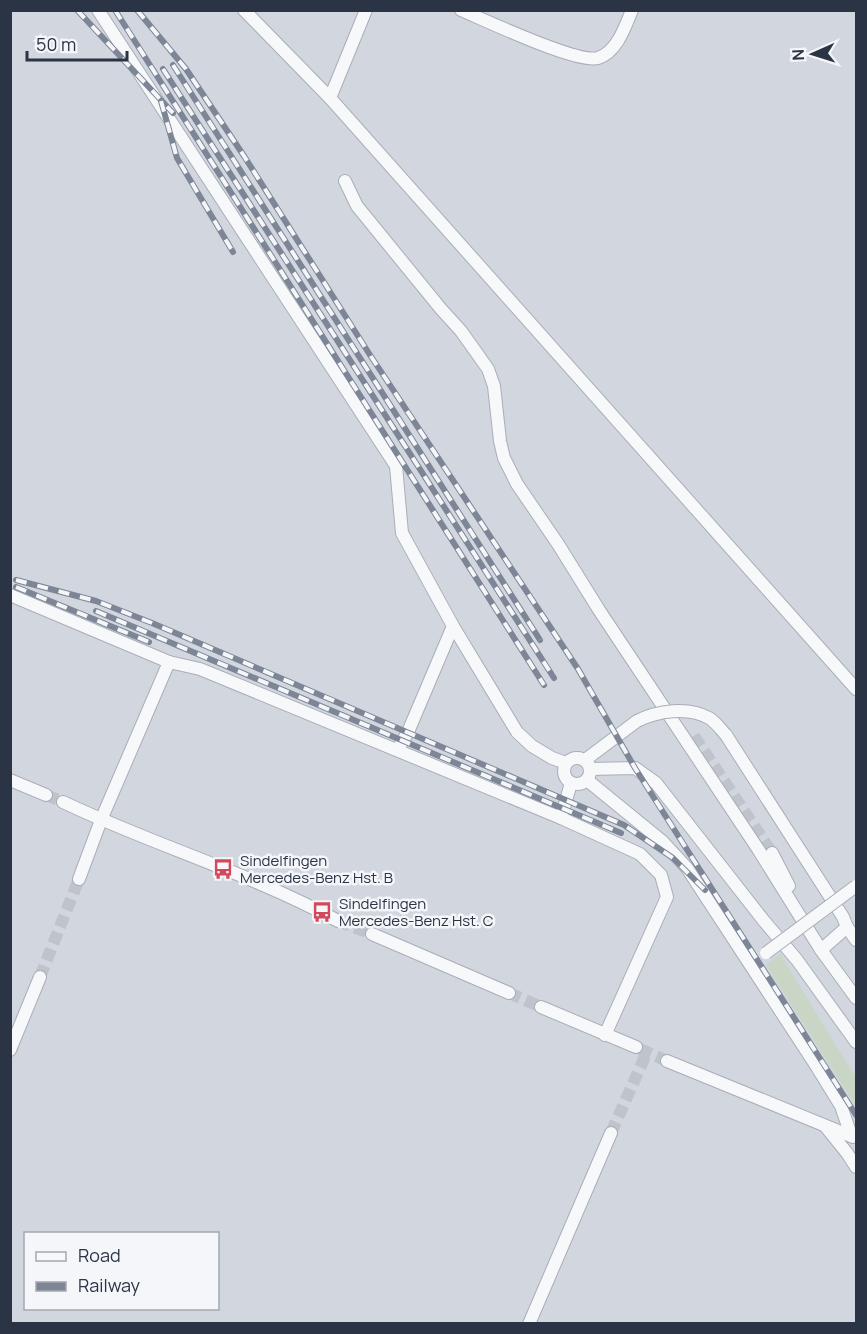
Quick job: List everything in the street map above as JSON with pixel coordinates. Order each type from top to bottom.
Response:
[{"type":"street","points":[[98,10],[396,466],[402,533],[453,626],[517,732],[532,746],[566,763]]},
{"type":"street","points":[[244,10],[330,98],[856,689]]},
{"type":"street","points":[[330,98],[366,10]]},
{"type":"street","points":[[461,10],[572,56],[597,59],[611,49],[622,35],[633,10]]},
{"type":"street","points":[[345,181],[357,206],[461,331],[488,369],[494,386],[504,458],[517,484],[821,950],[856,998]]},
{"type":"street","points":[[544,538],[558,544]]},
{"type":"street","points":[[10,595],[169,662],[200,669],[398,749],[561,818],[639,854],[661,875],[667,897],[605,1035]]},
{"type":"street","points":[[398,749],[408,732],[453,626]]},
{"type":"street","points":[[79,879],[101,820],[169,662]]},
{"type":"street","points":[[854,1137],[841,1106],[751,963],[687,868],[587,770],[573,758],[566,763],[564,771],[567,780],[579,784],[587,770],[637,721],[649,715],[687,711],[710,718],[726,735],[856,940]]},
{"type":"street","points":[[587,770],[635,768],[656,783],[797,960],[856,1042]]},
{"type":"street","points":[[10,780],[46,795]]},
{"type":"street","points":[[561,818],[571,783]]},
{"type":"street","points":[[63,802],[101,820],[223,869],[339,921]]},
{"type":"street","points":[[772,853],[791,890],[795,907]]},
{"type":"street","points":[[751,963],[856,886]]},
{"type":"street","points":[[821,950],[847,927]]},
{"type":"street","points":[[372,934],[509,993]]},
{"type":"street","points":[[10,1050],[40,977]]},
{"type":"street","points":[[542,1007],[636,1047]]},
{"type":"street","points":[[667,1061],[854,1137]]},
{"type":"street","points":[[825,1126],[856,1167]]},
{"type":"street","points":[[529,1323],[611,1133]]},
{"type":"shaded area","points":[[10,11],[856,11],[856,1323],[11,1323]]},
{"type":"green space","points":[[780,954],[856,1078],[856,1106],[766,965]]},
{"type":"tunnel","points":[[694,736],[772,853]]},
{"type":"tunnel","points":[[46,795],[63,802]]},
{"type":"tunnel","points":[[40,977],[79,879]]},
{"type":"tunnel","points":[[338,921],[372,934]]},
{"type":"tunnel","points":[[509,993],[541,1007]]},
{"type":"tunnel","points":[[640,1049],[667,1061]]},
{"type":"tunnel","points":[[611,1133],[647,1052]]},
{"type":"railway","points":[[77,10],[173,113]]},
{"type":"railway","points":[[115,10],[544,685]]},
{"type":"railway","points":[[137,10],[186,69],[370,355],[578,669],[635,768],[856,1115]]},
{"type":"railway","points":[[173,65],[540,640]]},
{"type":"railway","points":[[163,69],[554,678]]},
{"type":"railway","points":[[161,101],[177,158],[233,252]]},
{"type":"railway","points":[[16,580],[96,601],[152,623],[624,825],[673,858],[705,890]]},
{"type":"railway","points":[[16,587],[149,642]]},
{"type":"railway","points":[[96,611],[621,833]]},
{"type":"place","name":"Sindelfingen Mercedes-Benz Hst. B","points":[[223,869]]},
{"type":"place","name":"Sindelfingen Mercedes-Benz Hst. C","points":[[322,912]]}]
